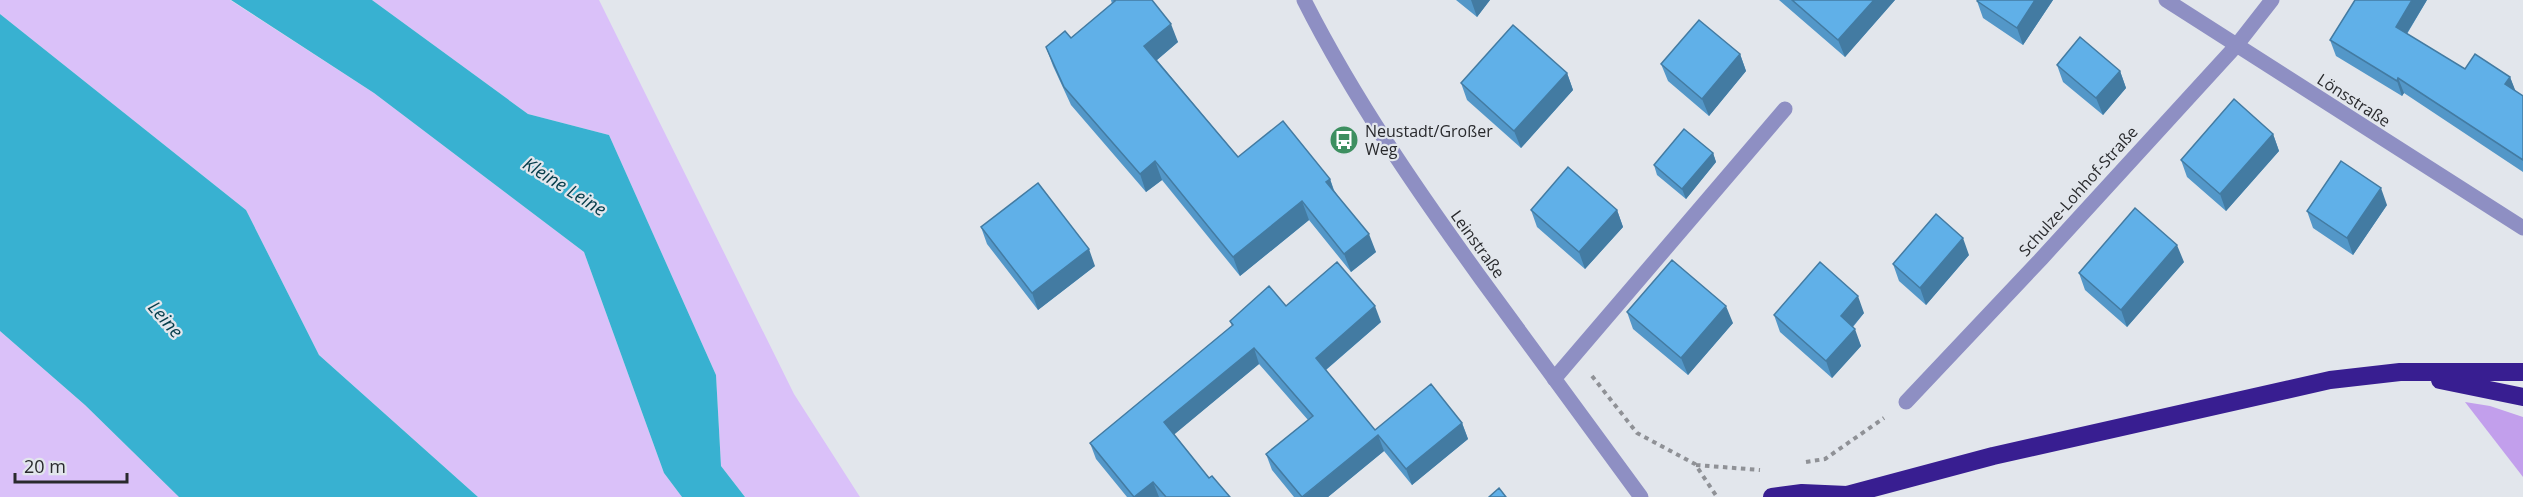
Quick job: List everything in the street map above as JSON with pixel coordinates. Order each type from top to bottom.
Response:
[{"type":"highway","points":[[1772,497],[1802,493],[1846,496],[1993,456],[2330,380],[2400,372],[2523,372]]},
{"type":"highway","points":[[2400,372],[2523,397]]},
{"type":"street","name":"Leinstraße","points":[[1304,0],[1327,47],[1358,98],[1439,219],[1641,497]]},
{"type":"street","name":"Lönsstraße","points":[[2166,0],[2523,228]]},
{"type":"street","name":"Schulze-Lohhof-Straße","points":[[1906,402],[2042,258],[2236,46],[2272,0]]},
{"type":"street","points":[[1554,379],[1785,109]]},
{"type":"path","points":[[1802,463],[1825,459],[1906,402]]},
{"type":"path","points":[[1695,464],[1757,470],[1768,468]]},
{"type":"shaded area","points":[[0,0],[230,0],[374,93],[584,252],[664,473],[682,497],[478,497],[319,355],[246,210],[0,14]]},
{"type":"shaded area","points":[[372,0],[599,0],[794,394],[860,497],[745,497],[721,466],[716,375],[609,135],[528,114]]},
{"type":"shaded area","points":[[0,331],[85,405],[179,497],[0,497]]},
{"type":"shaded area","points":[[2465,402],[2490,406],[2523,417],[2523,477]]},
{"type":"water","name":"Kleine Leine","points":[[231,0],[372,0],[528,114],[609,135],[716,375],[721,466],[745,497],[682,497],[664,473],[584,252],[374,93]]},
{"type":"water","name":"Leine","points":[[0,14],[246,210],[319,355],[478,497],[179,497],[85,405],[0,331]]},
{"type":"building","points":[[1114,0],[1152,0],[1171,24],[1144,46],[1238,157],[1283,121],[1330,179],[1326,182],[1369,234],[1344,254],[1302,201],[1233,257],[1155,161],[1140,174],[1064,87],[1046,47],[1065,31],[1071,38]]},
{"type":"building","points":[[1792,0],[1874,0],[1838,40]]},
{"type":"building","points":[[1978,0],[2035,0],[2017,28]]},
{"type":"building","points":[[2355,0],[2412,0],[2396,27],[2465,69],[2475,54],[2510,77],[2505,84],[2523,96],[2523,160],[2398,78],[2397,81],[2330,40]]},
{"type":"building","points":[[1699,20],[1740,54],[1702,99],[1661,64]]},
{"type":"building","points":[[1513,25],[1567,73],[1514,131],[1461,83]]},
{"type":"building","points":[[2080,37],[2120,71],[2096,98],[2057,65]]},
{"type":"building","points":[[2234,99],[2273,134],[2220,194],[2181,160]]},
{"type":"building","points":[[1684,129],[1713,153],[1682,189],[1654,165]]},
{"type":"building","points":[[2341,161],[2381,188],[2347,238],[2307,211]]},
{"type":"building","points":[[1568,167],[1617,210],[1579,252],[1531,210]]},
{"type":"building","points":[[1038,183],[1089,249],[1032,293],[981,227]]},
{"type":"building","points":[[2135,208],[2177,245],[2121,310],[2079,273]]},
{"type":"building","points":[[1936,214],[1963,238],[1920,288],[1893,264]]},
{"type":"building","points":[[1672,260],[1726,306],[1681,358],[1627,312]]},
{"type":"building","points":[[1337,262],[1375,306],[1316,358],[1375,430],[1431,384],[1462,423],[1406,469],[1378,435],[1302,497],[1266,454],[1313,416],[1254,348],[1164,422],[1209,478],[1212,476],[1230,497],[1166,497],[1153,482],[1134,497],[1090,443],[1233,325],[1230,321],[1269,286],[1286,306]]},
{"type":"building","points":[[1820,262],[1858,296],[1841,316],[1855,329],[1826,361],[1774,315]]},
{"type":"building","points":[[1499,488],[1506,497],[1489,497]]},
{"type":"place","name":"Neustadt/Großer Weg","points":[[1344,140]]}]
